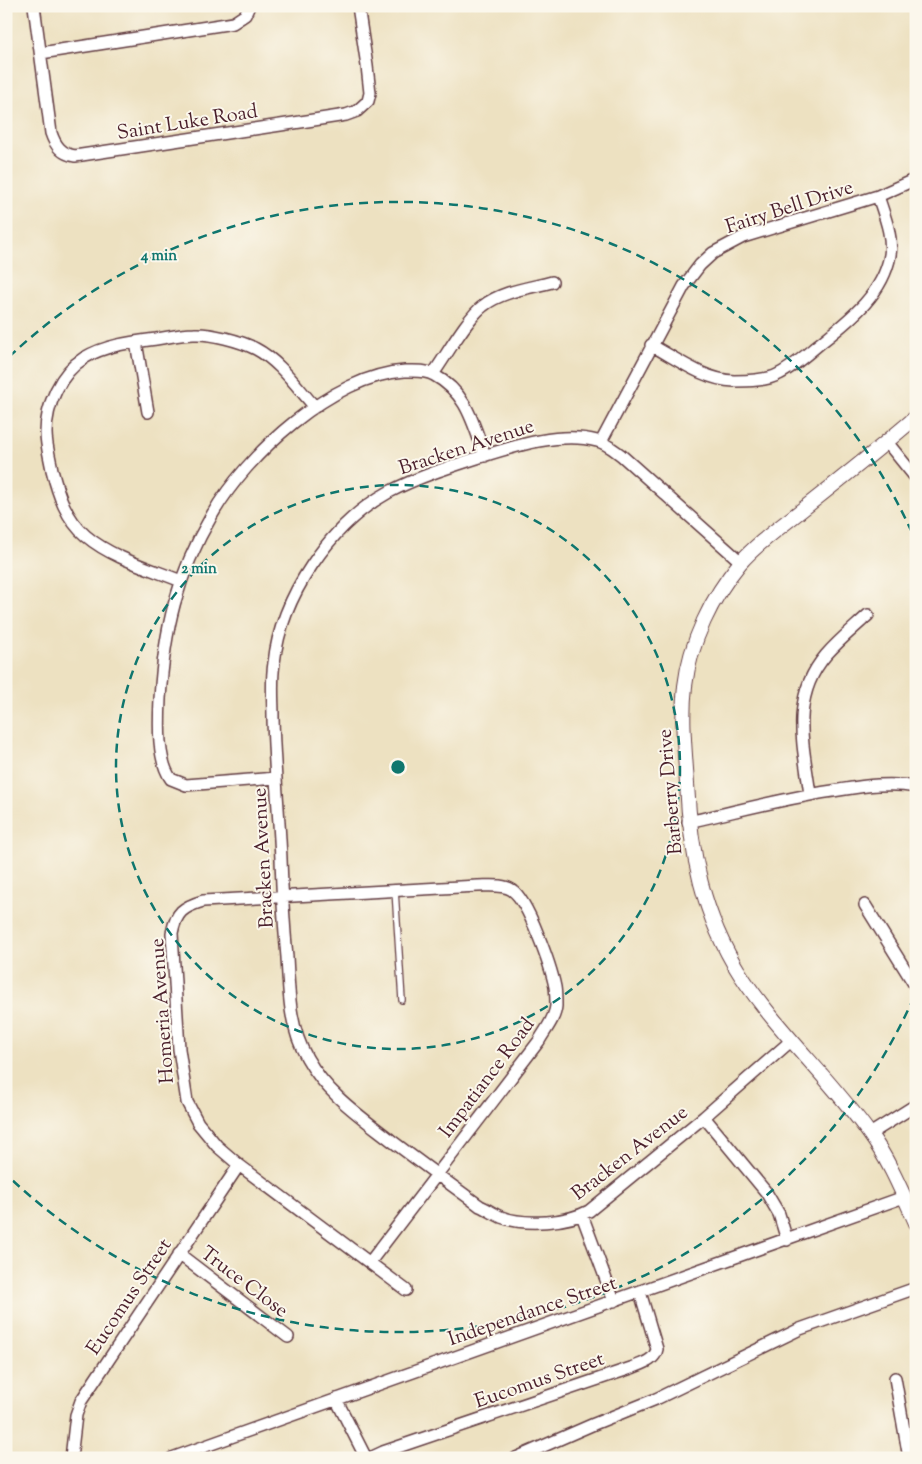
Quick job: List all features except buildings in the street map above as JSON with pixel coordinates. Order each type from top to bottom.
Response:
[{"type":"street","name":"Saint Luke Road","points":[[34,6],[42,53],[50,133],[54,144],[69,156],[94,154],[297,123],[346,115],[357,111],[368,101],[370,93],[358,6]]},
{"type":"street","points":[[42,53],[232,23],[245,15],[249,6]]},
{"type":"street","name":"Fairy Bell Drive","points":[[600,442],[684,286],[700,265],[713,253],[743,237],[878,196],[916,179]]},
{"type":"street","points":[[651,345],[709,377],[733,381],[779,374],[852,318],[872,296],[884,274],[890,255],[890,237],[878,196]]},
{"type":"street","points":[[433,374],[474,314],[483,305],[512,292],[552,282]]},
{"type":"street","points":[[181,581],[108,552],[84,534],[63,506],[57,490],[46,433],[47,414],[55,392],[68,372],[85,357],[114,346],[195,334],[237,341],[257,349],[274,362],[315,407]]},
{"type":"street","points":[[136,342],[148,412]]},
{"type":"street","points":[[276,778],[186,785],[171,779],[164,765],[161,747],[160,712],[162,659],[175,599],[181,581],[212,514],[242,472],[286,430],[315,407],[357,382],[390,372],[417,370],[433,374],[452,388],[461,396],[470,412],[485,456]]},
{"type":"street","name":"Barberry Drive","points":[[916,417],[776,530],[741,562],[722,588],[696,640],[688,667],[683,715],[688,822],[697,870],[719,934],[740,973],[766,1010],[870,1134],[886,1160],[916,1223]]},
{"type":"street","name":"Bracken Avenue","points":[[741,562],[621,455],[600,442],[583,438],[552,438],[485,456],[421,477],[388,493],[367,506],[345,526],[324,548],[306,575],[288,610],[279,636],[274,662],[272,691],[282,897],[293,1023],[306,1056],[318,1076],[341,1102],[480,1206],[501,1217],[515,1220],[552,1222],[582,1215],[615,1190],[704,1117],[792,1040]]},
{"type":"street","points":[[886,441],[916,478]]},
{"type":"street","points":[[810,794],[801,729],[802,709],[807,686],[814,671],[827,654],[868,615]]},
{"type":"street","points":[[688,822],[810,794],[875,785],[916,787]]},
{"type":"street","name":"Impatiance Road","points":[[282,897],[502,886],[512,890],[520,897],[528,912],[553,977],[556,990],[556,1008],[553,1018],[539,1041],[370,1262]]},
{"type":"street","name":"Homeria Avenue","points":[[282,897],[203,901],[187,906],[174,920],[172,933],[179,1049],[187,1102],[198,1123],[217,1146],[239,1165],[406,1290]]},
{"type":"street","points":[[865,905],[916,987]]},
{"type":"street","points":[[870,1134],[916,1105]]},
{"type":"street","points":[[704,1117],[766,1192],[779,1214],[787,1240]]},
{"type":"street","name":"Eucomus Street","points":[[71,1458],[76,1415],[81,1402],[239,1165]]},
{"type":"street","name":"Independance Street","points":[[180,1456],[904,1197]]},
{"type":"street","points":[[582,1215],[614,1301]]},
{"type":"street","name":"Truce Close","points":[[179,1254],[288,1337]]},
{"type":"street","points":[[521,1457],[656,1399],[800,1329],[916,1288]]},
{"type":"street","name":"Eucomus Street","points":[[370,1458],[651,1360],[657,1349],[640,1292]]},
{"type":"street","points":[[895,1378],[906,1457]]},
{"type":"street","points":[[336,1399],[366,1458]]},
{"type":"lane","points":[[395,890],[402,1000]]}]
